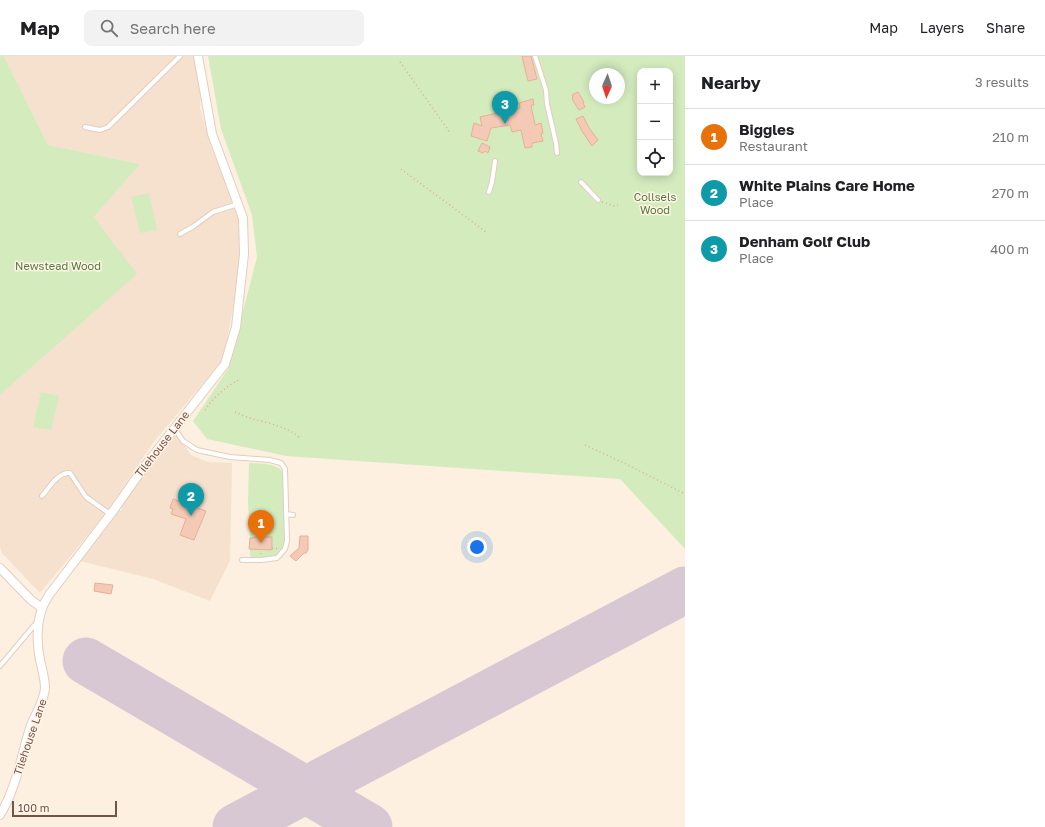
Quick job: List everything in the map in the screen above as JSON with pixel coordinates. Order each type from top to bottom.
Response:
[{"type":"street","name":"Tilehouse Lane","points":[[0,815],[16,779],[31,726],[44,695],[45,686],[38,650],[39,620],[42,608],[49,595],[169,433],[174,429],[225,364],[236,327],[244,254],[243,218],[212,134],[198,56]]},
{"type":"street","points":[[0,569],[30,600],[42,608]]},
{"type":"lane","points":[[85,127],[100,130],[108,127],[180,56]]},
{"type":"lane","points":[[535,56],[546,90],[547,104],[557,153]]},
{"type":"lane","points":[[490,192],[495,161]]},
{"type":"lane","points":[[581,182],[598,200]]},
{"type":"lane","points":[[180,234],[213,212],[238,204]]},
{"type":"lane","points":[[174,429],[183,441],[197,450],[230,457],[270,460],[281,463],[285,469],[287,541],[285,549],[277,558],[242,560]]},
{"type":"lane","points":[[42,496],[60,476],[70,473],[86,498],[110,514]]},
{"type":"lane","points":[[286,514],[292,515]]},
{"type":"lane","points":[[0,666],[39,620]]},
{"type":"path","points":[[400,62],[451,134]]},
{"type":"path","points":[[401,169],[486,232]]},
{"type":"path","points":[[598,200],[614,206],[618,205]]},
{"type":"path","points":[[205,410],[225,389],[239,380]]},
{"type":"path","points":[[235,412],[253,419],[277,425],[301,439]]},
{"type":"path","points":[[585,445],[685,494]]},
{"type":"shaded area","points":[[4,56],[198,56],[202,69],[200,108],[212,150],[241,218],[239,276],[226,344],[221,362],[156,439],[101,519],[40,593],[2,553],[0,547],[0,395],[136,274],[94,217],[140,164],[48,145]]},
{"type":"shaded area","points":[[176,432],[191,455],[208,462],[232,463],[230,561],[210,601],[153,579],[80,561],[117,511],[121,511],[122,506],[167,441]]},
{"type":"green space","name":"Newstead Wood","points":[[0,56],[4,56],[48,145],[140,164],[94,217],[137,274],[0,395]]},
{"type":"green space","name":"Collsels Wood","points":[[208,56],[685,56],[685,549],[620,479],[286,456],[207,439],[193,421],[228,369],[257,257],[252,215],[221,129]]},
{"type":"green space","points":[[149,193],[157,230],[140,233],[131,197]]},
{"type":"green space","points":[[41,392],[59,396],[51,430],[33,427]]},
{"type":"green space","points":[[249,463],[275,466],[282,471],[284,476],[285,543],[278,554],[263,559],[255,559],[250,555],[248,502]]},
{"type":"building","points":[[522,56],[531,56],[537,79],[528,81]]},
{"type":"building","points":[[578,92],[584,102],[585,107],[579,110],[572,99],[572,95]]},
{"type":"building","points":[[533,99],[534,105],[531,105],[535,125],[541,123],[543,133],[541,134],[543,141],[532,143],[532,147],[525,148],[521,130],[512,132],[510,125],[491,128],[487,141],[471,136],[474,123],[482,126],[480,117],[520,108],[519,103]]},
{"type":"building","points":[[583,116],[589,128],[598,140],[592,146],[576,119]]},
{"type":"building","points":[[482,143],[490,147],[488,153],[485,151],[483,153],[478,151]]},
{"type":"building","points":[[173,499],[206,511],[194,540],[180,535],[186,519],[171,514],[173,509],[170,508]]},
{"type":"building","points":[[300,536],[308,536],[308,550],[296,561],[290,556],[299,548]]},
{"type":"building","points":[[272,537],[272,550],[249,549],[250,538]]},
{"type":"building","points":[[95,583],[113,585],[111,594],[94,591]]},
{"type":"runway","points":[[236,827],[685,590]]},
{"type":"runway","points":[[86,661],[369,827]]},
{"type":"place","name":"Denham Golf Club","points":[[505,124]]},
{"type":"place","name":"White Plains Care Home","points":[[191,516]]},
{"type":"place","name":"Biggles","points":[[261,543]]}]
